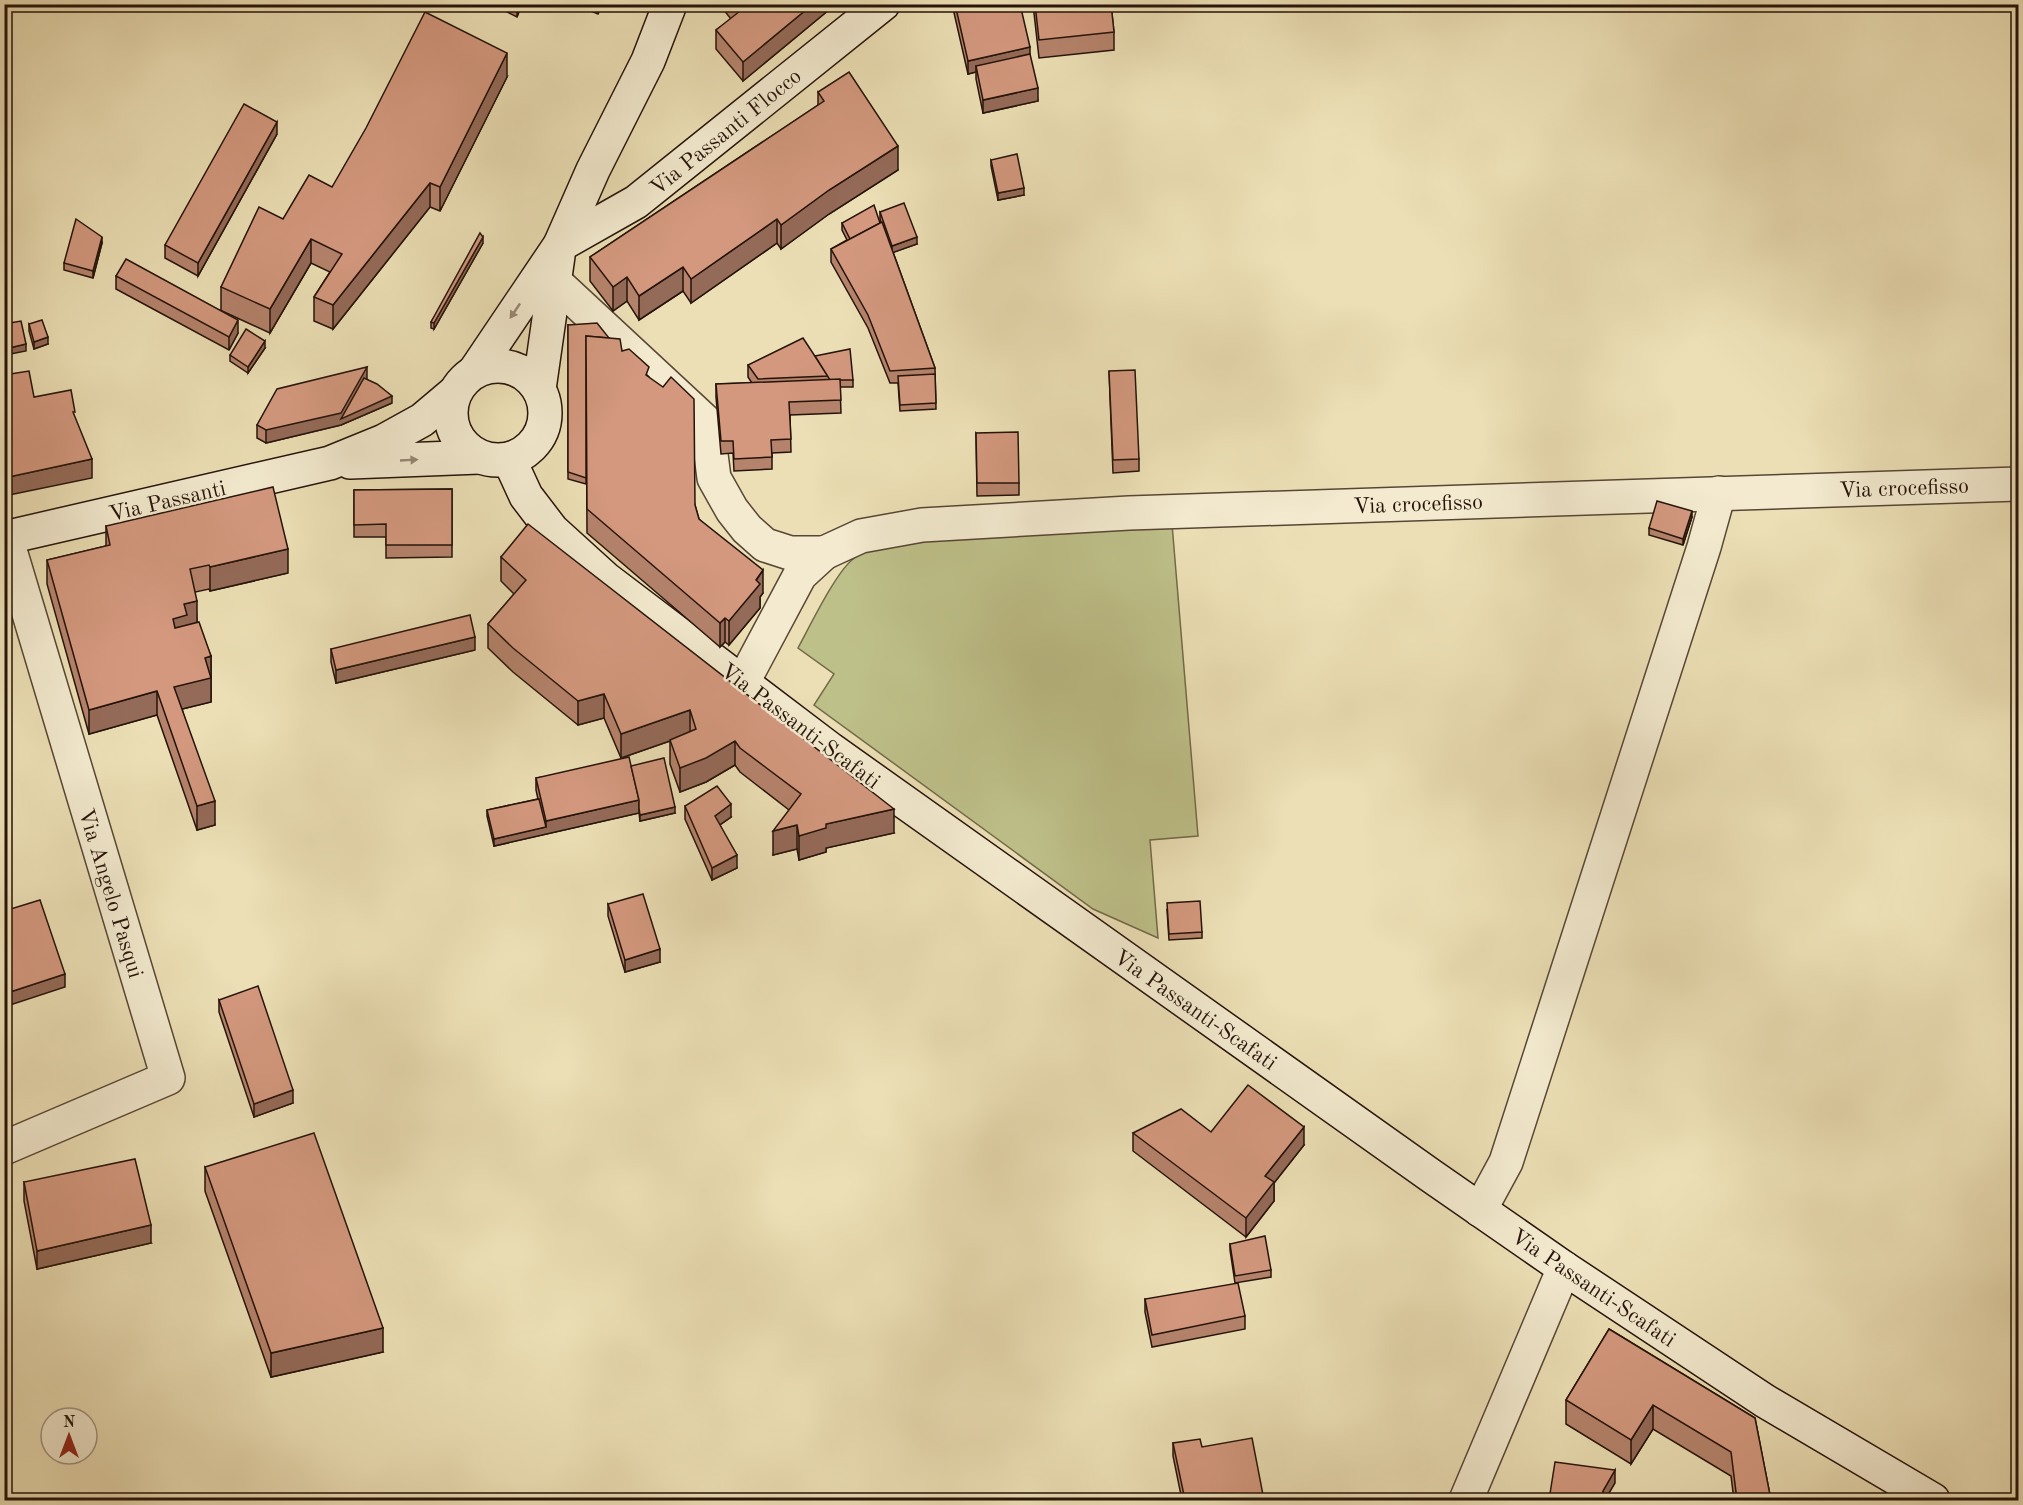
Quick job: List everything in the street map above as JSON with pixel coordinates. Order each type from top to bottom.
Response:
[{"type":"street","points":[[464,382],[489,366],[503,365],[518,369],[530,377],[539,389],[546,417],[542,431],[534,444],[523,453],[494,458],[466,449],[453,430],[450,407],[464,382],[560,245],[593,171],[648,61],[670,4]]},
{"type":"street","name":"Via Passanti Flocco","points":[[560,245],[636,202],[883,4]]},
{"type":"street","points":[[539,389],[560,245]]},
{"type":"street","name":"Via crocefisso","points":[[554,281],[707,423],[714,478],[732,510],[747,529],[765,545],[790,554],[824,554]]},
{"type":"street","name":"Via Passanti","points":[[5,538],[330,463],[384,441],[422,420],[464,382]]},
{"type":"street","name":"Via Passanti","points":[[330,463],[494,458]]},
{"type":"street","name":"Via Passanti-Scafati","points":[[494,458],[552,530],[606,579],[840,756],[1563,1268],[1765,1401],[1933,1500]]},
{"type":"street","name":"Via crocefisso","points":[[743,682],[800,575],[824,554],[861,536],[922,525],[1129,513],[2019,484]]},
{"type":"street","points":[[1480,1210],[1506,1162],[1704,548],[1719,493]]},
{"type":"street","name":"Via Angelo Pasqui","points":[[4,1148],[168,1078],[5,538]]},
{"type":"street","points":[[1466,1500],[1563,1268]]},
{"type":"green space","points":[[1172,524],[1198,836],[1150,840],[1158,938],[1093,909],[814,705],[834,674],[798,648],[823,601],[845,567],[857,556],[870,550],[904,541]]},
{"type":"building","points":[[734,4],[813,4],[743,62],[716,30],[740,11]]},
{"type":"building","points":[[955,4],[1020,4],[1030,47],[968,61]]},
{"type":"building","points":[[1035,4],[1111,4],[1114,32],[1039,40]]},
{"type":"building","points":[[425,12],[507,53],[440,187],[430,183],[333,305],[314,297],[342,254],[311,239],[270,309],[221,287],[259,207],[283,219],[309,175],[332,187],[366,128]]},
{"type":"building","points":[[1030,54],[1038,88],[983,100],[976,66]]},
{"type":"building","points":[[849,72],[898,146],[829,190],[781,225],[777,219],[691,279],[683,267],[639,296],[627,277],[613,287],[590,257],[824,101],[818,92]]},
{"type":"building","points":[[244,104],[277,122],[198,263],[165,245]]},
{"type":"building","points":[[1017,154],[1024,188],[998,193],[991,160]]},
{"type":"building","points":[[904,203],[917,237],[892,246],[880,212]]},
{"type":"building","points":[[874,205],[880,223],[850,239],[842,223]]},
{"type":"building","points":[[76,219],[102,237],[93,271],[64,263]]},
{"type":"building","points":[[882,222],[935,368],[890,371],[868,315],[831,249]]},
{"type":"building","points":[[480,233],[483,237],[434,323],[431,322]]},
{"type":"building","points":[[126,259],[238,320],[229,337],[116,276]]},
{"type":"building","points":[[42,320],[48,337],[34,342],[29,324]]},
{"type":"building","points":[[21,321],[26,344],[5,349],[4,324]]},
{"type":"building","points":[[597,323],[609,338],[586,336],[586,478],[568,472],[568,325]]},
{"type":"building","points":[[246,329],[265,341],[248,367],[230,355]]},
{"type":"building","points":[[586,336],[620,339],[622,351],[629,349],[649,367],[646,375],[663,387],[671,377],[694,399],[695,505],[699,519],[763,570],[756,580],[760,584],[729,621],[725,618],[720,623],[587,509]]},
{"type":"building","points":[[803,338],[828,376],[758,379],[748,365]]},
{"type":"building","points":[[850,349],[853,380],[830,380],[815,356]]},
{"type":"building","points":[[367,367],[341,413],[266,430],[257,425],[277,389]]},
{"type":"building","points":[[1135,370],[1139,459],[1113,460],[1109,371]]},
{"type":"building","points":[[29,371],[34,397],[71,390],[75,412],[73,412],[92,459],[4,478],[4,375]]},
{"type":"building","points":[[935,374],[936,403],[900,405],[898,376]]},
{"type":"building","points":[[364,378],[377,384],[392,396],[341,419]]},
{"type":"building","points":[[840,379],[841,400],[789,402],[791,439],[771,440],[772,457],[734,459],[733,441],[721,441],[716,384]]},
{"type":"building","points":[[1018,432],[1019,483],[977,483],[976,433]]},
{"type":"building","points":[[273,487],[288,549],[210,567],[209,565],[190,569],[197,601],[184,604],[187,615],[173,619],[175,628],[199,622],[211,656],[205,658],[211,678],[174,687],[215,801],[197,806],[157,691],[89,710],[47,560],[110,545],[106,526]]},
{"type":"building","points":[[452,489],[452,545],[386,545],[386,524],[354,525],[354,490]]},
{"type":"building","points":[[1657,501],[1692,511],[1683,539],[1649,528]]},
{"type":"building","points":[[528,524],[894,809],[826,824],[826,828],[799,836],[797,825],[773,831],[801,794],[740,748],[735,741],[706,758],[680,768],[670,740],[696,729],[690,710],[621,734],[604,694],[578,701],[513,648],[488,624],[526,580],[501,557]]},
{"type":"building","points":[[470,615],[475,637],[336,670],[331,649]]},
{"type":"building","points":[[629,757],[639,800],[546,821],[536,778]]},
{"type":"building","points":[[664,758],[675,807],[640,815],[631,766]]},
{"type":"building","points":[[717,786],[731,804],[715,816],[737,855],[712,868],[685,806]]},
{"type":"building","points":[[539,799],[546,827],[494,839],[487,810]]},
{"type":"building","points":[[643,894],[660,949],[625,960],[608,904]]},
{"type":"building","points":[[40,900],[65,974],[4,994],[4,911]]},
{"type":"building","points":[[1200,901],[1202,932],[1169,934],[1167,903]]},
{"type":"building","points":[[258,986],[293,1090],[254,1104],[219,1000]]},
{"type":"building","points":[[1248,1085],[1304,1127],[1265,1176],[1274,1182],[1246,1218],[1133,1133],[1181,1109],[1211,1132]]},
{"type":"building","points":[[314,1133],[383,1328],[271,1353],[205,1167]]},
{"type":"building","points":[[135,1159],[151,1225],[37,1251],[24,1182]]},
{"type":"building","points":[[1265,1236],[1271,1270],[1235,1276],[1230,1244]]},
{"type":"building","points":[[1238,1283],[1245,1316],[1152,1335],[1145,1299]]},
{"type":"building","points":[[1609,1329],[1755,1418],[1771,1500],[1737,1500],[1731,1452],[1653,1405],[1631,1440],[1566,1400]]},
{"type":"building","points":[[1252,1438],[1264,1500],[1185,1500],[1173,1443],[1200,1439],[1202,1447]]},
{"type":"building","points":[[1555,1462],[1615,1470],[1603,1491],[1602,1500],[1549,1500]]}]
